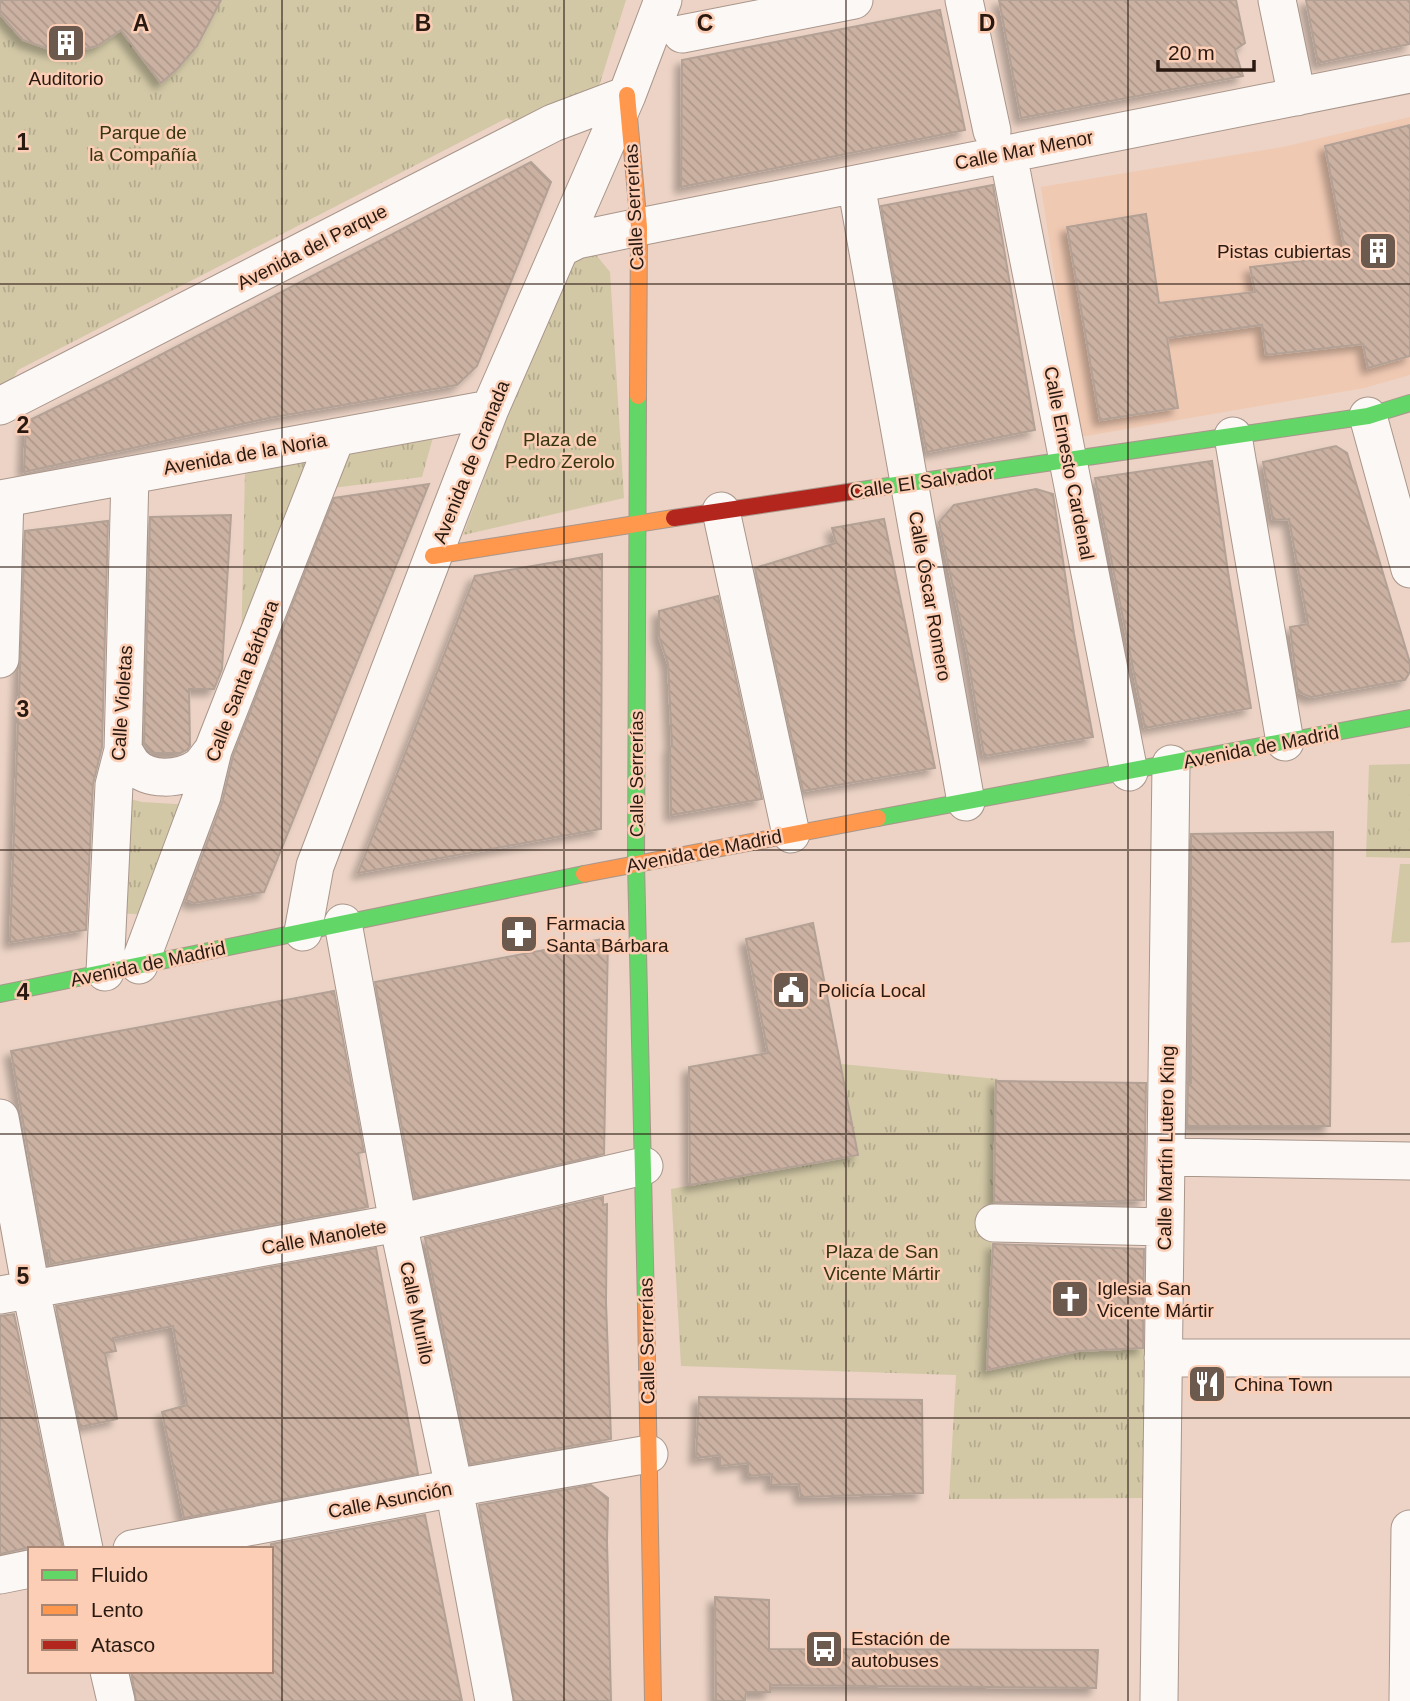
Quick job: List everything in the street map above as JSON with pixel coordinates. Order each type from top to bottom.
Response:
[{"type":"street","name":"Avenida de Granada","points":[[303,932],[315,866],[433,556],[490,409],[627,94],[663,0]]},
{"type":"street","points":[[682,34],[853,0]]},
{"type":"street","name":"Calle Ernesto Cardenal","points":[[964,0],[1000,143],[1069,460],[1129,772]]},
{"type":"street","points":[[1277,0],[1297,97]]},
{"type":"street","name":"Calle Mar Menor","points":[[561,248],[578,240],[856,184],[1000,143],[1297,97],[1410,74]]},
{"type":"street","name":"Calle Serrerías","points":[[627,94],[639,227],[636,863],[653,1701]]},
{"type":"street","name":"Avenida del Parque","points":[[0,406],[553,123],[627,94]]},
{"type":"street","points":[[599,160],[609,199],[619,215],[639,227]]},
{"type":"street","name":"Calle Óscar Romero","points":[[856,184],[966,802]]},
{"type":"street","name":"Calle El Salvador","points":[[433,556],[637,523],[1368,416],[1410,403]]},
{"type":"street","name":"Avenida de la Noria","points":[[3,498],[490,409]]},
{"type":"street","points":[[1368,416],[1410,569]]},
{"type":"street","points":[[1233,436],[1285,742]]},
{"type":"street","name":"Calle Santa Bárbara","points":[[122,969],[202,796],[213,750],[336,438]]},
{"type":"street","name":"Calle Violetas","points":[[122,969],[114,785],[123,750],[130,475]]},
{"type":"street","points":[[0,659],[3,498]]},
{"type":"street","points":[[721,511],[791,834]]},
{"type":"street","name":"Avenida de Madrid","points":[[0,994],[636,863],[1410,718]]},
{"type":"street","points":[[123,750],[133,765],[146,774],[163,777],[182,776],[200,767],[213,750]]},
{"type":"street","name":"Calle Martín Lutero King","points":[[1159,1701],[1171,764]]},
{"type":"street","name":"Calle Murillo","points":[[343,923],[398,1223],[454,1488],[494,1701]]},
{"type":"street","points":[[0,1118],[16,1293],[83,1547]]},
{"type":"street","points":[[1166,1157],[1410,1161]]},
{"type":"street","name":"Calle Manolete","points":[[16,1293],[398,1223],[644,1166]]},
{"type":"street","points":[[994,1223],[1165,1227]]},
{"type":"street","points":[[1163,1358],[1410,1358]]},
{"type":"street","name":"Calle Asunción","points":[[143,1547],[649,1454]]},
{"type":"street","points":[[1408,1701],[1410,1529]]},
{"type":"street","points":[[0,1574],[28,1569]]},
{"type":"street","points":[[109,1673],[116,1701]]},
{"type":"shaded area","points":[[1410,117],[1410,375],[1364,388],[1080,437],[1041,187],[1283,147]]},
{"type":"green space","name":"Parque de la Compañía","points":[[0,0],[626,0],[599,86],[518,124],[507,118],[18,370],[12,381],[0,387]]},
{"type":"green space","name":"Plaza de Pedro Zerolo","points":[[582,253],[597,256],[610,272],[624,498],[463,535],[565,262]]},
{"type":"green space","points":[[435,430],[422,477],[332,488],[352,442]]},
{"type":"green space","points":[[315,458],[241,652],[245,472]]},
{"type":"green space","points":[[1410,764],[1410,858],[1366,857],[1369,765]]},
{"type":"green space","points":[[122,797],[142,802],[193,805],[152,915],[114,913]]},
{"type":"green space","points":[[1400,864],[1410,864],[1410,942],[1391,943]]},
{"type":"green space","name":"Plaza de San Vicente Mártir","points":[[841,1064],[998,1079],[987,1369],[1078,1351],[1147,1348],[1142,1498],[949,1499],[956,1375],[681,1366],[671,1189],[858,1155]]},
{"type":"building","name":"Auditorio","points":[[0,0],[221,0],[197,46],[161,83],[121,30],[97,46],[68,53],[46,48],[23,40],[0,14]]},
{"type":"building","points":[[999,0],[1236,0],[1245,43],[1235,50],[1243,76],[1021,118]]},
{"type":"building","points":[[1306,0],[1410,0],[1410,44],[1318,63]]},
{"type":"building","points":[[940,10],[965,130],[681,187],[682,60]]},
{"type":"building","points":[[1410,125],[1410,356],[1368,368],[1363,344],[1266,355],[1262,325],[1167,338],[1178,408],[1100,420],[1067,227],[1146,214],[1159,303],[1255,292],[1250,267],[1346,256],[1325,146]]},
{"type":"building","points":[[531,162],[551,182],[477,366],[457,385],[269,418],[24,472],[26,422],[118,377]]},
{"type":"building","points":[[993,185],[1035,430],[927,452],[881,206]]},
{"type":"building","points":[[1336,446],[1347,453],[1410,663],[1410,672],[1405,680],[1311,697],[1298,692],[1290,627],[1308,624],[1289,519],[1273,520],[1263,462]]},
{"type":"building","points":[[1212,461],[1251,708],[1145,728],[1095,478]]},
{"type":"building","points":[[429,484],[264,892],[194,903],[186,900],[222,803],[233,756],[334,498]]},
{"type":"building","points":[[1036,489],[1053,494],[1093,737],[984,756],[967,652],[939,522],[954,505]]},
{"type":"building","points":[[231,515],[222,669],[214,689],[189,689],[190,746],[187,750],[180,753],[152,753],[144,744],[150,517]]},
{"type":"building","points":[[884,519],[935,768],[803,791],[755,568],[836,543],[832,528]]},
{"type":"building","points":[[108,521],[102,747],[93,784],[86,930],[10,942],[25,531]]},
{"type":"building","points":[[602,554],[601,829],[358,873],[475,576]]},
{"type":"building","points":[[718,596],[762,799],[671,815],[672,746],[668,664],[659,636],[659,611]]},
{"type":"building","points":[[1333,832],[1330,1126],[1187,1126],[1188,1083],[1191,1083],[1191,834]]},
{"type":"building","points":[[813,923],[858,1155],[690,1185],[689,1067],[768,1053],[746,939]]},
{"type":"building","points":[[608,938],[604,1154],[415,1198],[375,982]]},
{"type":"building","points":[[334,991],[364,1152],[358,1153],[368,1207],[51,1264],[49,1250],[45,1251],[11,1051]]},
{"type":"building","points":[[996,1081],[1146,1083],[1144,1200],[994,1202]]},
{"type":"building","points":[[603,1197],[603,1205],[607,1204],[606,1302],[611,1439],[470,1464],[425,1238]]},
{"type":"building","name":"Iglesia San Vicente Mártir","points":[[993,1244],[1144,1249],[1143,1348],[1078,1351],[987,1370]]},
{"type":"building","points":[[376,1248],[418,1474],[184,1518],[162,1412],[187,1405],[173,1326],[113,1338],[116,1351],[105,1353],[117,1419],[80,1427],[56,1306]]},
{"type":"building","points":[[14,1314],[63,1547],[28,1547],[0,1554],[0,1316]]},
{"type":"building","points":[[699,1397],[922,1400],[923,1493],[801,1497],[799,1484],[771,1485],[772,1474],[748,1476],[748,1463],[720,1466],[720,1455],[696,1458]]},
{"type":"building","points":[[591,1485],[608,1498],[611,1701],[514,1701],[479,1505]]},
{"type":"building","points":[[425,1515],[462,1701],[136,1701],[131,1673],[273,1673],[271,1544]]},
{"type":"building","name":"Estación de autobuses","points":[[715,1597],[769,1600],[769,1649],[1098,1650],[1096,1688],[770,1685],[770,1692],[746,1692],[745,1701],[716,1701]]},
{"type":"traffic: fast","points":[[638,396],[636,863],[646,1306]]},
{"type":"traffic: fast","points":[[855,491],[1368,416],[1410,403]]},
{"type":"traffic: fast","points":[[878,818],[1410,718]]},
{"type":"traffic: fast","points":[[0,994],[584,874]]},
{"type":"traffic: slow","points":[[627,95],[639,227],[638,396]]},
{"type":"traffic: slow","points":[[433,556],[674,518]]},
{"type":"traffic: slow","points":[[584,874],[878,818]]},
{"type":"traffic: slow","points":[[646,1306],[653,1701]]},
{"type":"traffic: jam","points":[[674,518],[855,491]]},
{"type":"place","name":"Auditorio","points":[[66,43]]},
{"type":"place","name":"Pistas cubiertas","points":[[1378,251]]},
{"type":"place","name":"Farmacia Santa Bárbara","points":[[519,934]]},
{"type":"place","name":"Policía Local","points":[[791,990]]},
{"type":"place","name":"Iglesia San Vicente Mártir","points":[[1070,1299]]},
{"type":"place","name":"China Town","points":[[1207,1384]]},
{"type":"place","name":"Estación de autobuses","points":[[824,1649]]}]
